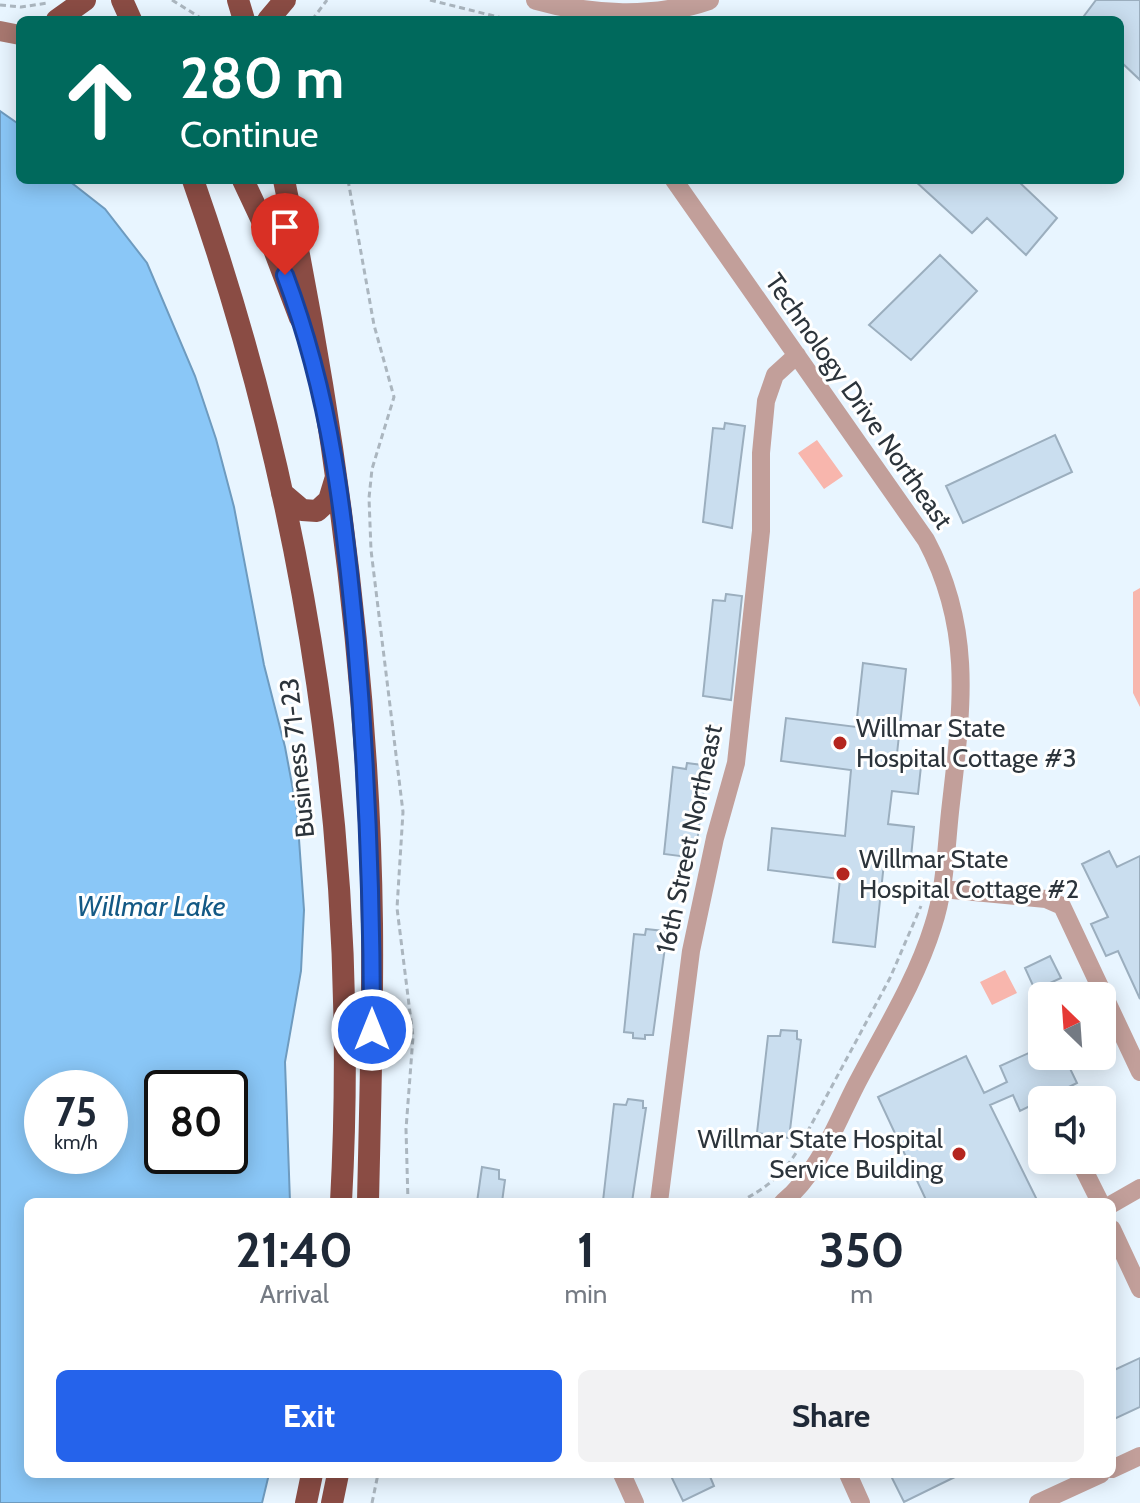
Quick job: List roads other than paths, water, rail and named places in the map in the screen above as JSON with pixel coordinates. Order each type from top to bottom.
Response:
[{"type":"highway","points":[[63,16],[85,0]]},
{"type":"highway","points":[[271,16],[285,0]]},
{"type":"highway","name":"Business 71-23","points":[[194,184],[245,344],[282,493],[309,626],[332,803],[342,958],[341,1198]]},
{"type":"highway","points":[[245,184],[291,291],[329,419]]},
{"type":"highway","points":[[285,184],[337,468],[357,663],[369,835],[372,1030],[368,1198]]},
{"type":"highway","points":[[282,493],[302,510],[317,511],[333,493],[337,468]]},
{"type":"highway","points":[[306,1503],[311,1478]]},
{"type":"highway","points":[[332,1503],[337,1478]]},
{"type":"street","points":[[536,0],[614,16],[657,12],[709,0]]},
{"type":"street","name":"Technology Drive Northeast","points":[[677,184],[926,540],[941,571],[954,611],[962,655],[963,692],[942,889],[929,939],[812,1167],[786,1198]]},
{"type":"street","name":"16th Street Northeast","points":[[660,1198],[691,951],[715,838],[736,763],[761,531],[761,453],[766,401],[775,375],[797,355]]},
{"type":"street","points":[[942,889],[1046,899],[1062,906],[1140,1072]]},
{"type":"street","points":[[1086,1174],[1098,1198]]},
{"type":"street","points":[[1116,1202],[1140,1188]]},
{"type":"street","points":[[1116,1238],[1140,1289]]},
{"type":"street","points":[[1116,1467],[1140,1456]]},
{"type":"street","points":[[624,1478],[635,1503]]},
{"type":"street","points":[[850,1478],[861,1503]]},
{"type":"street","points":[[1038,1503],[1092,1478]]},
{"type":"water","name":"Willmar Lake","points":[[0,111],[16,122],[16,184],[73,184],[105,209],[147,263],[195,376],[234,507],[264,665],[285,747],[297,811],[304,910],[301,971],[285,1062],[290,1198],[24,1198],[24,1478],[268,1478],[262,1503],[0,1503]]},
{"type":"place","name":"Willmar State Hospital Cottage #3","points":[[840,743]]},
{"type":"place","name":"Willmar State Hospital Cottage #2","points":[[843,874]]},
{"type":"place","name":"Willmar State Hospital Service Building","points":[[959,1154]]}]
